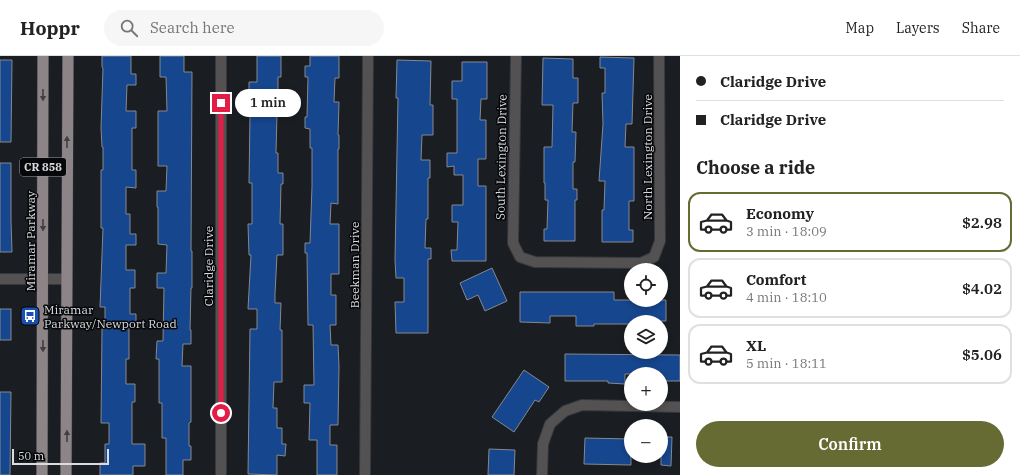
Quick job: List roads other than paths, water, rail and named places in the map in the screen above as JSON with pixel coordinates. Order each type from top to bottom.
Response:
[{"type":"main road","name":"Miramar Parkway","points":[[42,475],[43,56]]},
{"type":"main road","name":"CR 858","points":[[66,475],[68,56]]},
{"type":"street","name":"Claridge Drive","points":[[221,56],[221,475]]},
{"type":"street","name":"Beekman Drive","points":[[365,475],[368,56]]},
{"type":"street","name":"South Lexington Drive","points":[[516,56],[513,242],[520,256],[535,262],[641,263],[654,257]]},
{"type":"street","name":"North Lexington Drive","points":[[654,257],[660,241],[659,56]]},
{"type":"street","points":[[0,278],[67,279]]},
{"type":"street","points":[[542,475],[543,444],[550,424],[565,411],[582,406],[680,407]]},
{"type":"place","name":"Miramar Parkway/Newport Road","points":[[30,316]]}]
